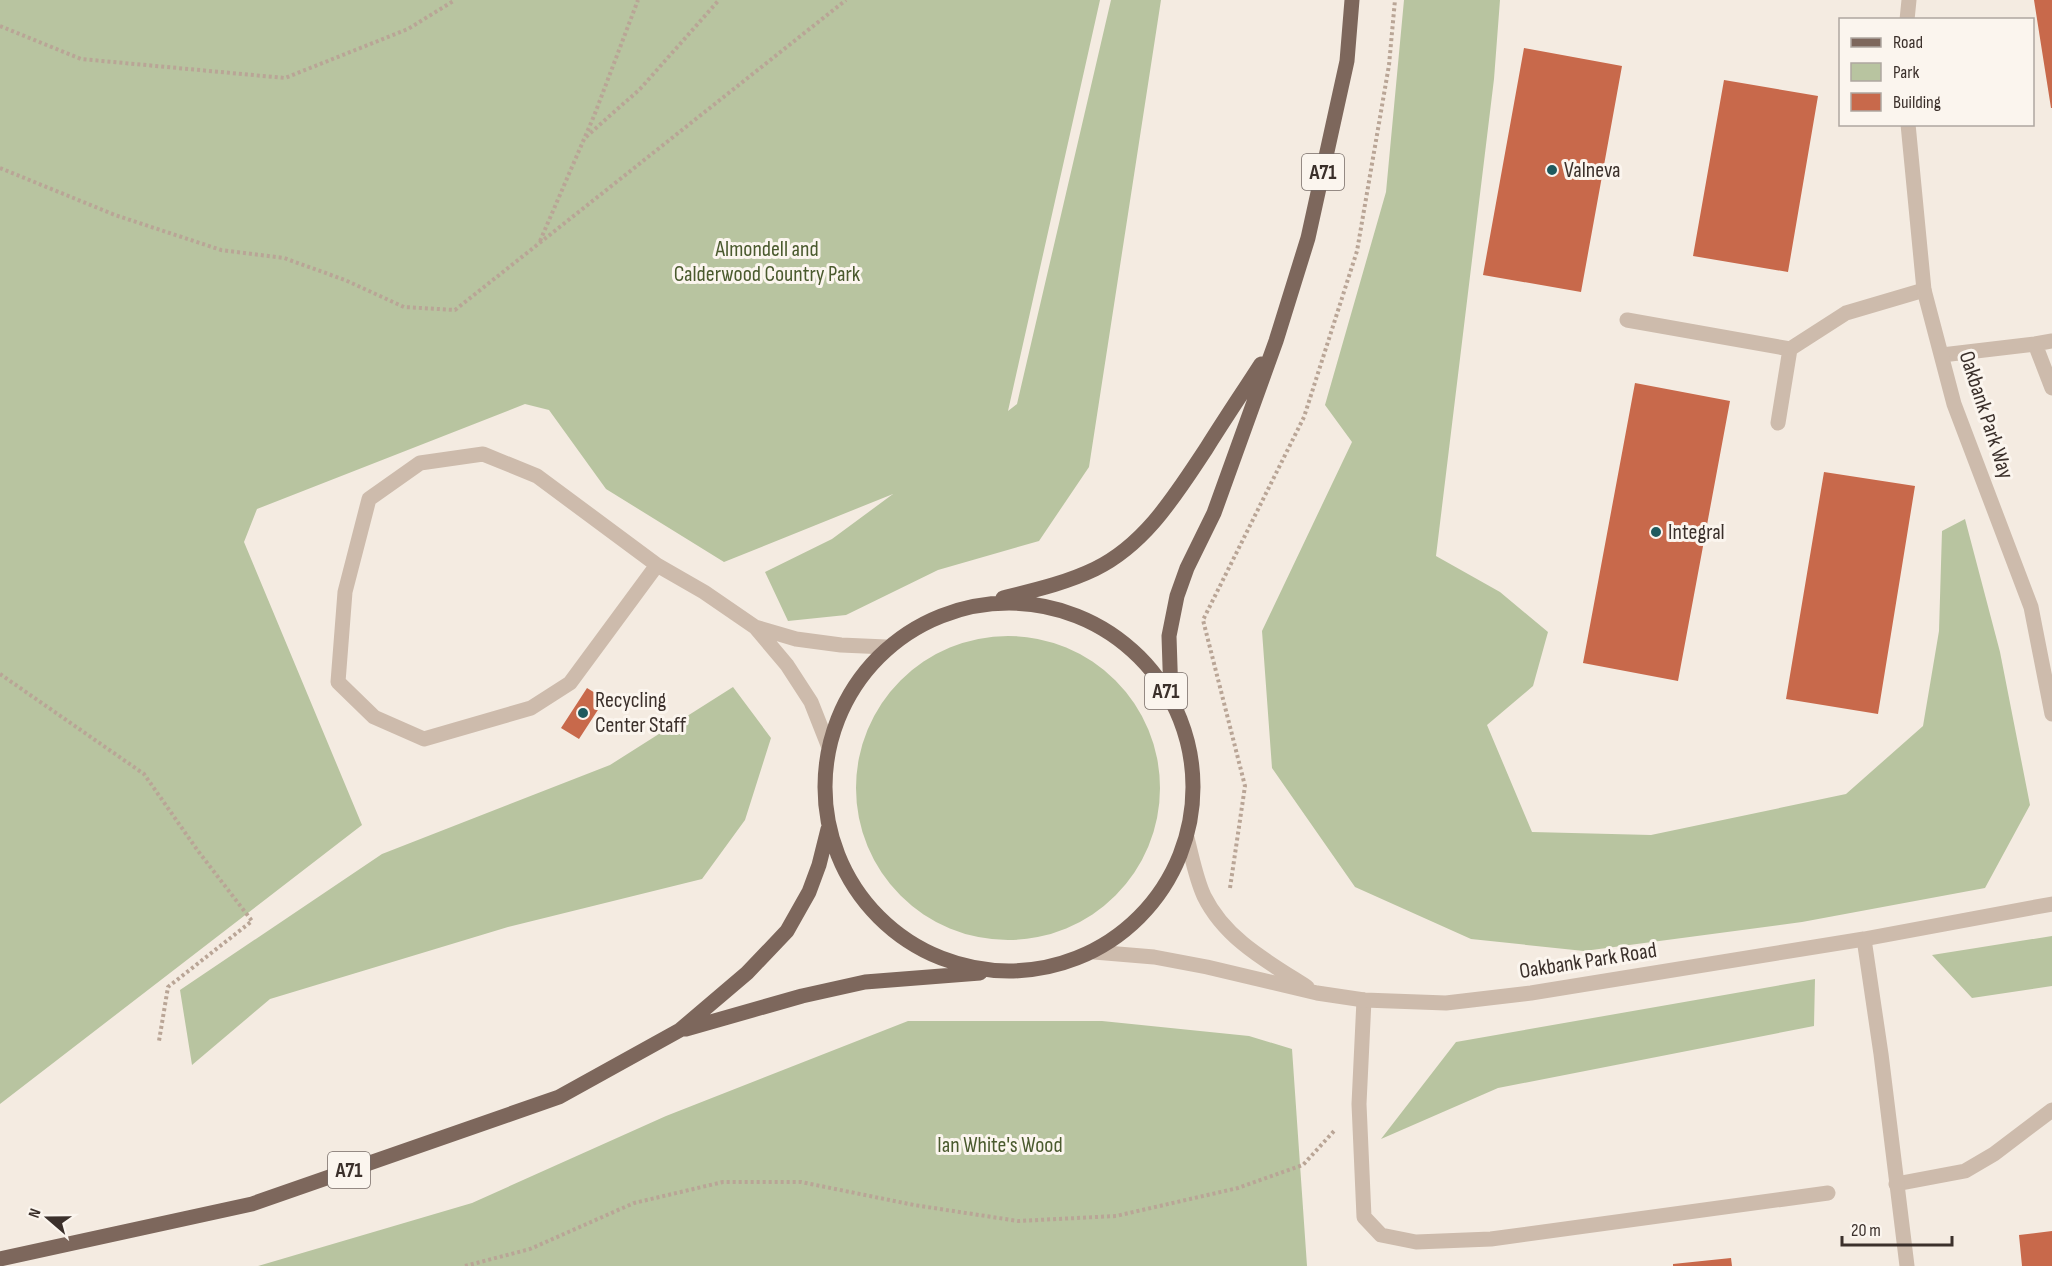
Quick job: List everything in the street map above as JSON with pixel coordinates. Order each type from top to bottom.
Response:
[{"type":"main road","name":"A71","points":[[1171,697],[1169,636],[1177,596],[1214,513],[1276,341],[1311,227],[1347,61],[1352,0]]},
{"type":"main road","name":"A71","points":[[994,972],[937,958],[887,928],[850,883],[828,829],[823,787],[828,745],[850,691],[886,647],[932,618],[1056,585],[1097,568],[1129,546],[1153,524],[1178,492],[1276,341]]},
{"type":"main road","name":"A71","points":[[680,1030],[801,996],[865,982],[1045,969],[1094,952],[1135,923],[1166,884],[1187,838],[1194,790],[1189,742],[1171,697],[1138,653],[1092,621],[1039,604],[983,603]]},
{"type":"main road","name":"A71","points":[[0,1259],[252,1204],[559,1097],[680,1030],[747,973],[787,931],[809,892],[828,829]]},
{"type":"street","points":[[1907,18],[1909,0]]},
{"type":"street","name":"Oakbank Park Way","points":[[1908,126],[1924,290],[1954,404],[2031,607],[2052,714]]},
{"type":"street","points":[[1628,320],[1790,349],[1846,313],[1924,290]]},
{"type":"street","points":[[1942,355],[2052,341]]},
{"type":"street","points":[[2035,344],[2052,388]]},
{"type":"street","points":[[1778,423],[1790,349]]},
{"type":"street","points":[[657,565],[570,684],[531,708],[424,739],[374,717],[338,682],[345,592],[369,500],[420,463],[483,454],[537,476],[657,565],[704,592],[755,627],[787,665],[811,702],[828,745]]},
{"type":"street","points":[[755,627],[796,639],[841,645],[886,647]]},
{"type":"street","name":"Oakbank Park Road","points":[[1187,838],[1203,894],[1218,920],[1250,951],[1317,993]]},
{"type":"street","name":"Oakbank Park Road","points":[[1094,952],[1155,957],[1317,993],[1364,1000],[1446,1003],[1520,994],[1864,939],[2052,904]]},
{"type":"street","points":[[1864,939],[1881,1054],[1907,1266]]},
{"type":"street","points":[[1364,1000],[1359,1104],[1364,1217],[1381,1235],[1416,1242],[1491,1239],[1828,1194]]},
{"type":"street","points":[[1896,1184],[1965,1171],[1994,1154],[2052,1110]]},
{"type":"path","points":[[0,26],[81,59],[285,78],[408,29],[455,0]]},
{"type":"path","points":[[540,242],[638,0]]},
{"type":"path","points":[[584,138],[640,89],[719,0]]},
{"type":"path","points":[[0,168],[115,215],[221,250],[284,258],[345,280],[404,307],[455,310],[846,0]]},
{"type":"path","points":[[1229,891],[1245,786],[1203,620],[1304,417],[1357,251],[1389,65],[1395,0]]},
{"type":"path","points":[[0,674],[144,774],[198,851],[252,921],[168,987],[159,1041]]},
{"type":"path","points":[[465,1266],[530,1249],[634,1203],[723,1182],[801,1182],[914,1205],[1018,1221],[1116,1216],[1238,1188],[1303,1165],[1359,1104]]},
{"type":"green space","name":"Almondell and Calderwood Country Park","points":[[0,0],[1100,0],[1008,411],[1017,404],[1111,0],[1161,0],[1089,467],[1039,541],[938,570],[846,615],[788,621],[765,572],[832,539],[893,494],[724,562],[606,489],[549,410],[525,404],[257,509],[244,542],[362,825],[0,1104]]},
{"type":"green space","points":[[1404,0],[1500,0],[1494,79],[1436,556],[1500,592],[1548,632],[1533,686],[1487,725],[1532,832],[1651,835],[1846,794],[1923,726],[1939,631],[1942,531],[1965,519],[2000,652],[2030,805],[1985,888],[1802,922],[1584,951],[1471,939],[1355,887],[1272,768],[1262,631],[1352,442],[1325,405],[1386,192]]},
{"type":"green space","points":[[1008,636],[1038,639],[1066,648],[1092,662],[1115,681],[1134,704],[1148,730],[1157,758],[1160,788],[1157,818],[1148,846],[1134,872],[1115,895],[1092,914],[1066,928],[1038,937],[1008,940],[978,937],[950,928],[924,914],[901,895],[882,872],[868,846],[859,818],[856,788],[859,758],[868,730],[882,704],[901,681],[924,662],[950,648],[978,639]]},
{"type":"green space","points":[[733,687],[771,738],[745,820],[702,879],[508,927],[270,999],[192,1065],[180,990],[382,854],[610,765]]},
{"type":"green space","points":[[2052,936],[2052,986],[1972,998],[1932,955]]},
{"type":"green space","points":[[1815,979],[1814,1026],[1498,1088],[1381,1139],[1456,1042]]},
{"type":"green space","name":"Ian White's Wood","points":[[908,1021],[1102,1021],[1249,1036],[1292,1049],[1307,1266],[258,1266],[472,1203],[666,1116]]},
{"type":"building","points":[[2034,0],[2052,0],[2052,108],[2051,108]]},
{"type":"building","name":"Valneva","points":[[1524,48],[1622,66],[1581,292],[1483,275]]},
{"type":"building","points":[[1724,80],[1818,96],[1788,272],[1693,256]]},
{"type":"building","name":"Integral","points":[[1635,383],[1730,401],[1678,681],[1583,663]]},
{"type":"building","points":[[1824,472],[1915,486],[1878,714],[1786,699]]},
{"type":"building","name":"Recycling Center Staff","points":[[587,688],[605,699],[579,739],[561,728]]},
{"type":"building","points":[[2052,1231],[2052,1266],[2022,1266],[2019,1235]]},
{"type":"building","points":[[1731,1258],[1732,1266],[1673,1266],[1673,1264]]},
{"type":"place","name":"Valneva","points":[[1552,170]]},
{"type":"place","name":"Integral","points":[[1656,532]]},
{"type":"place","name":"Recycling Center Staff","points":[[583,713]]}]
